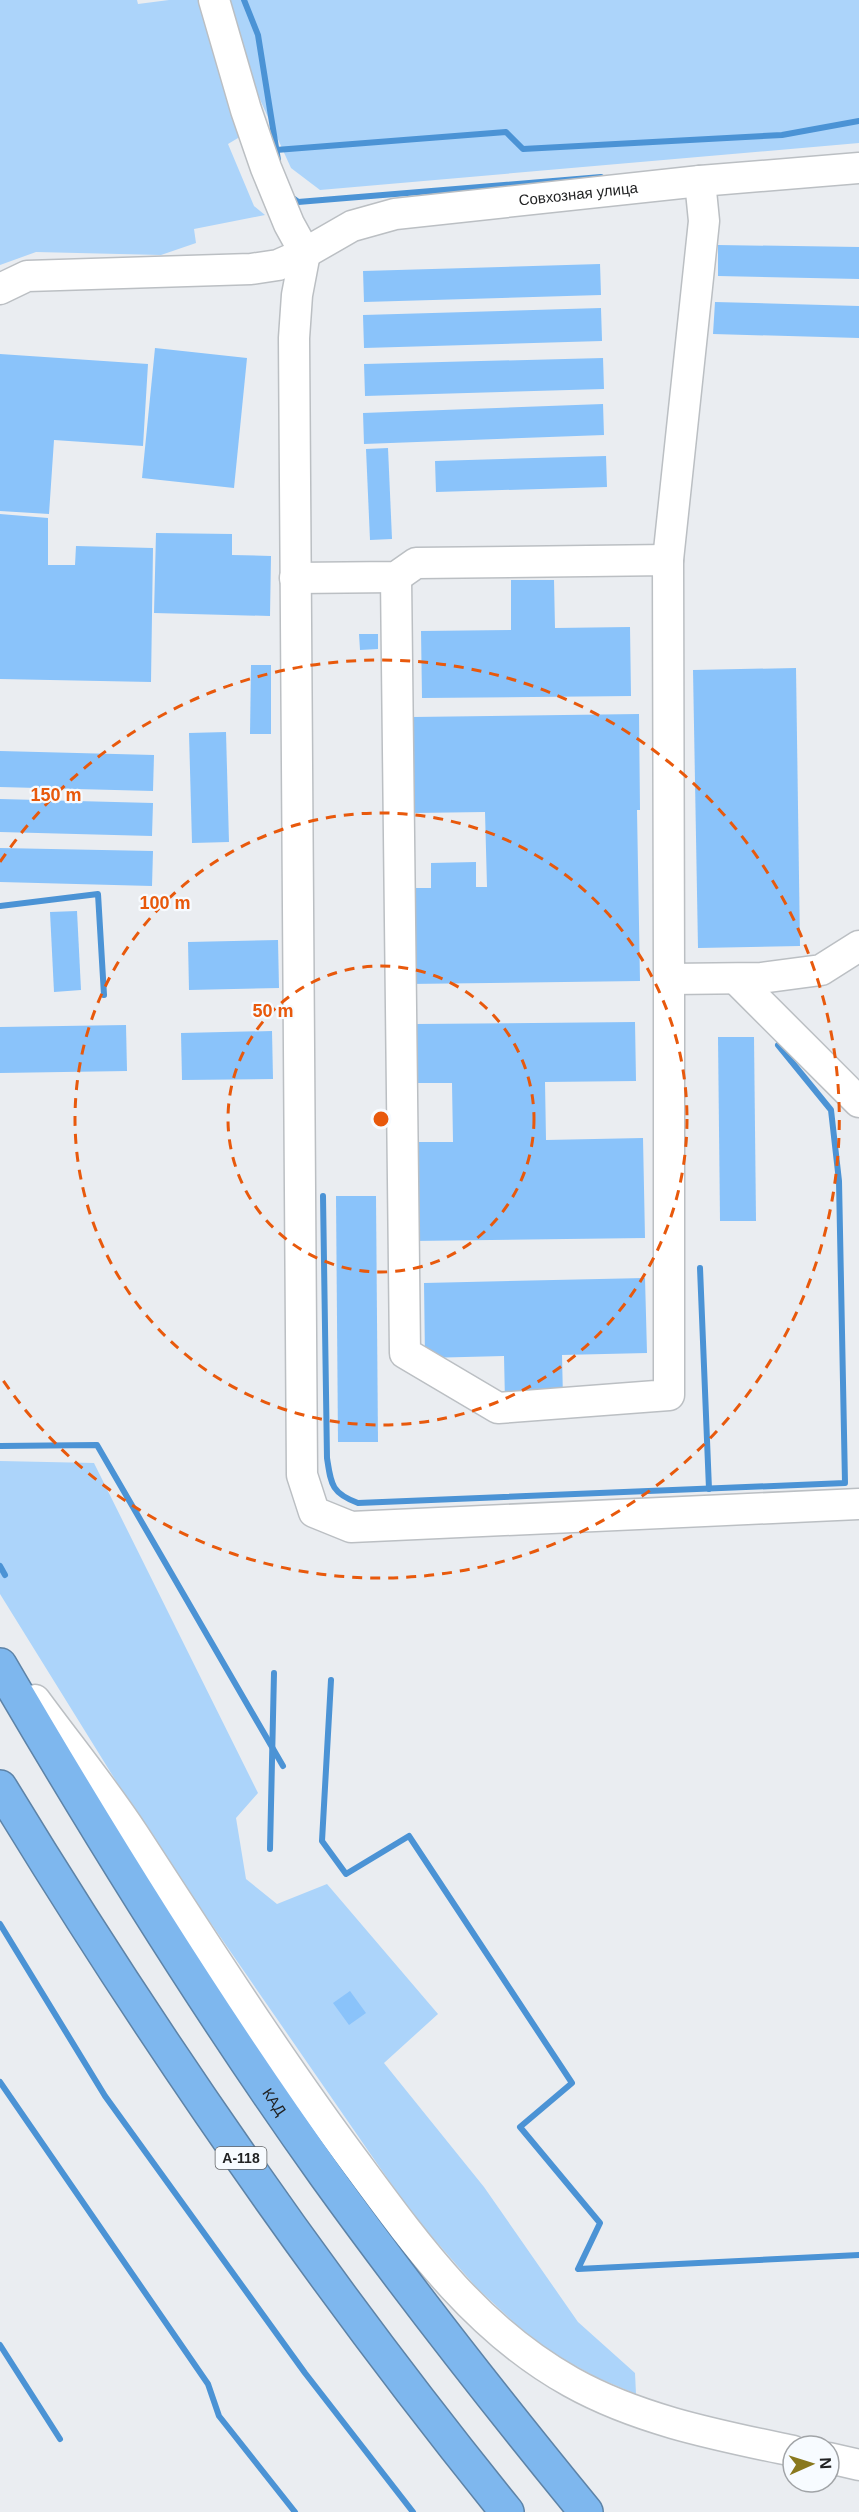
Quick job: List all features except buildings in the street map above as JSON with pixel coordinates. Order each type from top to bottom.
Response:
[{"type":"highway","name":"КАД","points":[[0,1665],[136,1893],[325,2174],[416,2299],[499,2406],[586,2512]]},
{"type":"highway","name":"А-118","points":[[0,1787],[84,1924],[266,2195],[361,2326],[507,2512]]},
{"type":"street","points":[[214,0],[246,110],[270,178],[289,224],[305,253],[297,295],[294,338],[302,1475],[314,1512],[351,1527],[859,1504]]},
{"type":"street","name":"Совхозная улица","points":[[0,289],[27,276],[251,269],[278,265],[305,253],[352,226],[395,214],[700,181],[859,168]]},
{"type":"street","points":[[396,577],[405,1353],[498,1408],[669,1395],[668,560],[704,221],[700,181]]},
{"type":"street","points":[[296,578],[396,577],[416,563],[668,560]]},
{"type":"street","points":[[669,979],[761,978],[821,970],[859,946]]},
{"type":"street","points":[[736,979],[859,1102]]},
{"type":"street","points":[[0,1653],[132,1832],[235,1993],[306,2097],[415,2244],[450,2286],[486,2321],[534,2359],[572,2383],[631,2410],[685,2427],[781,2448]]},
{"type":"street","points":[[841,2461],[859,2465]]},
{"type":"shaded area","points":[[0,0],[137,0],[138,4],[169,0],[203,0],[243,135],[228,144],[254,206],[265,215],[194,229],[196,243],[161,255],[36,252],[0,265]]},
{"type":"shaded area","points":[[230,0],[859,0],[859,143],[320,190],[291,168],[257,93]]},
{"type":"shaded area","points":[[0,1461],[94,1463],[258,1793],[236,1818],[246,1879],[277,1904],[327,1884],[438,2014],[384,2063],[484,2187],[578,2322],[635,2373],[636,2394],[598,2378],[554,2354],[519,2327],[476,2287],[412,2214],[147,1831],[0,1594]]},
{"type":"waterway","points":[[244,0],[258,35],[278,160]]},
{"type":"waterway","points":[[276,150],[506,132],[523,149],[782,135],[859,121]]},
{"type":"waterway","points":[[290,196],[298,202],[601,177]]},
{"type":"waterway","points":[[0,906],[98,894],[104,995]]},
{"type":"waterway","points":[[323,1196],[327,1458],[331,1481],[337,1491],[349,1499],[358,1503],[845,1483],[839,1181],[831,1110],[778,1045]]},
{"type":"waterway","points":[[700,1268],[709,1489]]},
{"type":"waterway","points":[[0,1446],[97,1445],[283,1766]]},
{"type":"waterway","points":[[0,1566],[5,1575]]},
{"type":"waterway","points":[[270,1849],[274,1673]]},
{"type":"waterway","points":[[331,1680],[322,1841],[346,1874],[409,1836],[572,2083],[520,2127],[600,2223],[578,2269],[859,2255]]},
{"type":"waterway","points":[[0,1924],[105,2096],[305,2373],[413,2512]]},
{"type":"waterway","points":[[0,2082],[208,2384],[219,2416],[295,2512]]},
{"type":"waterway","points":[[0,2345],[60,2439]]}]
